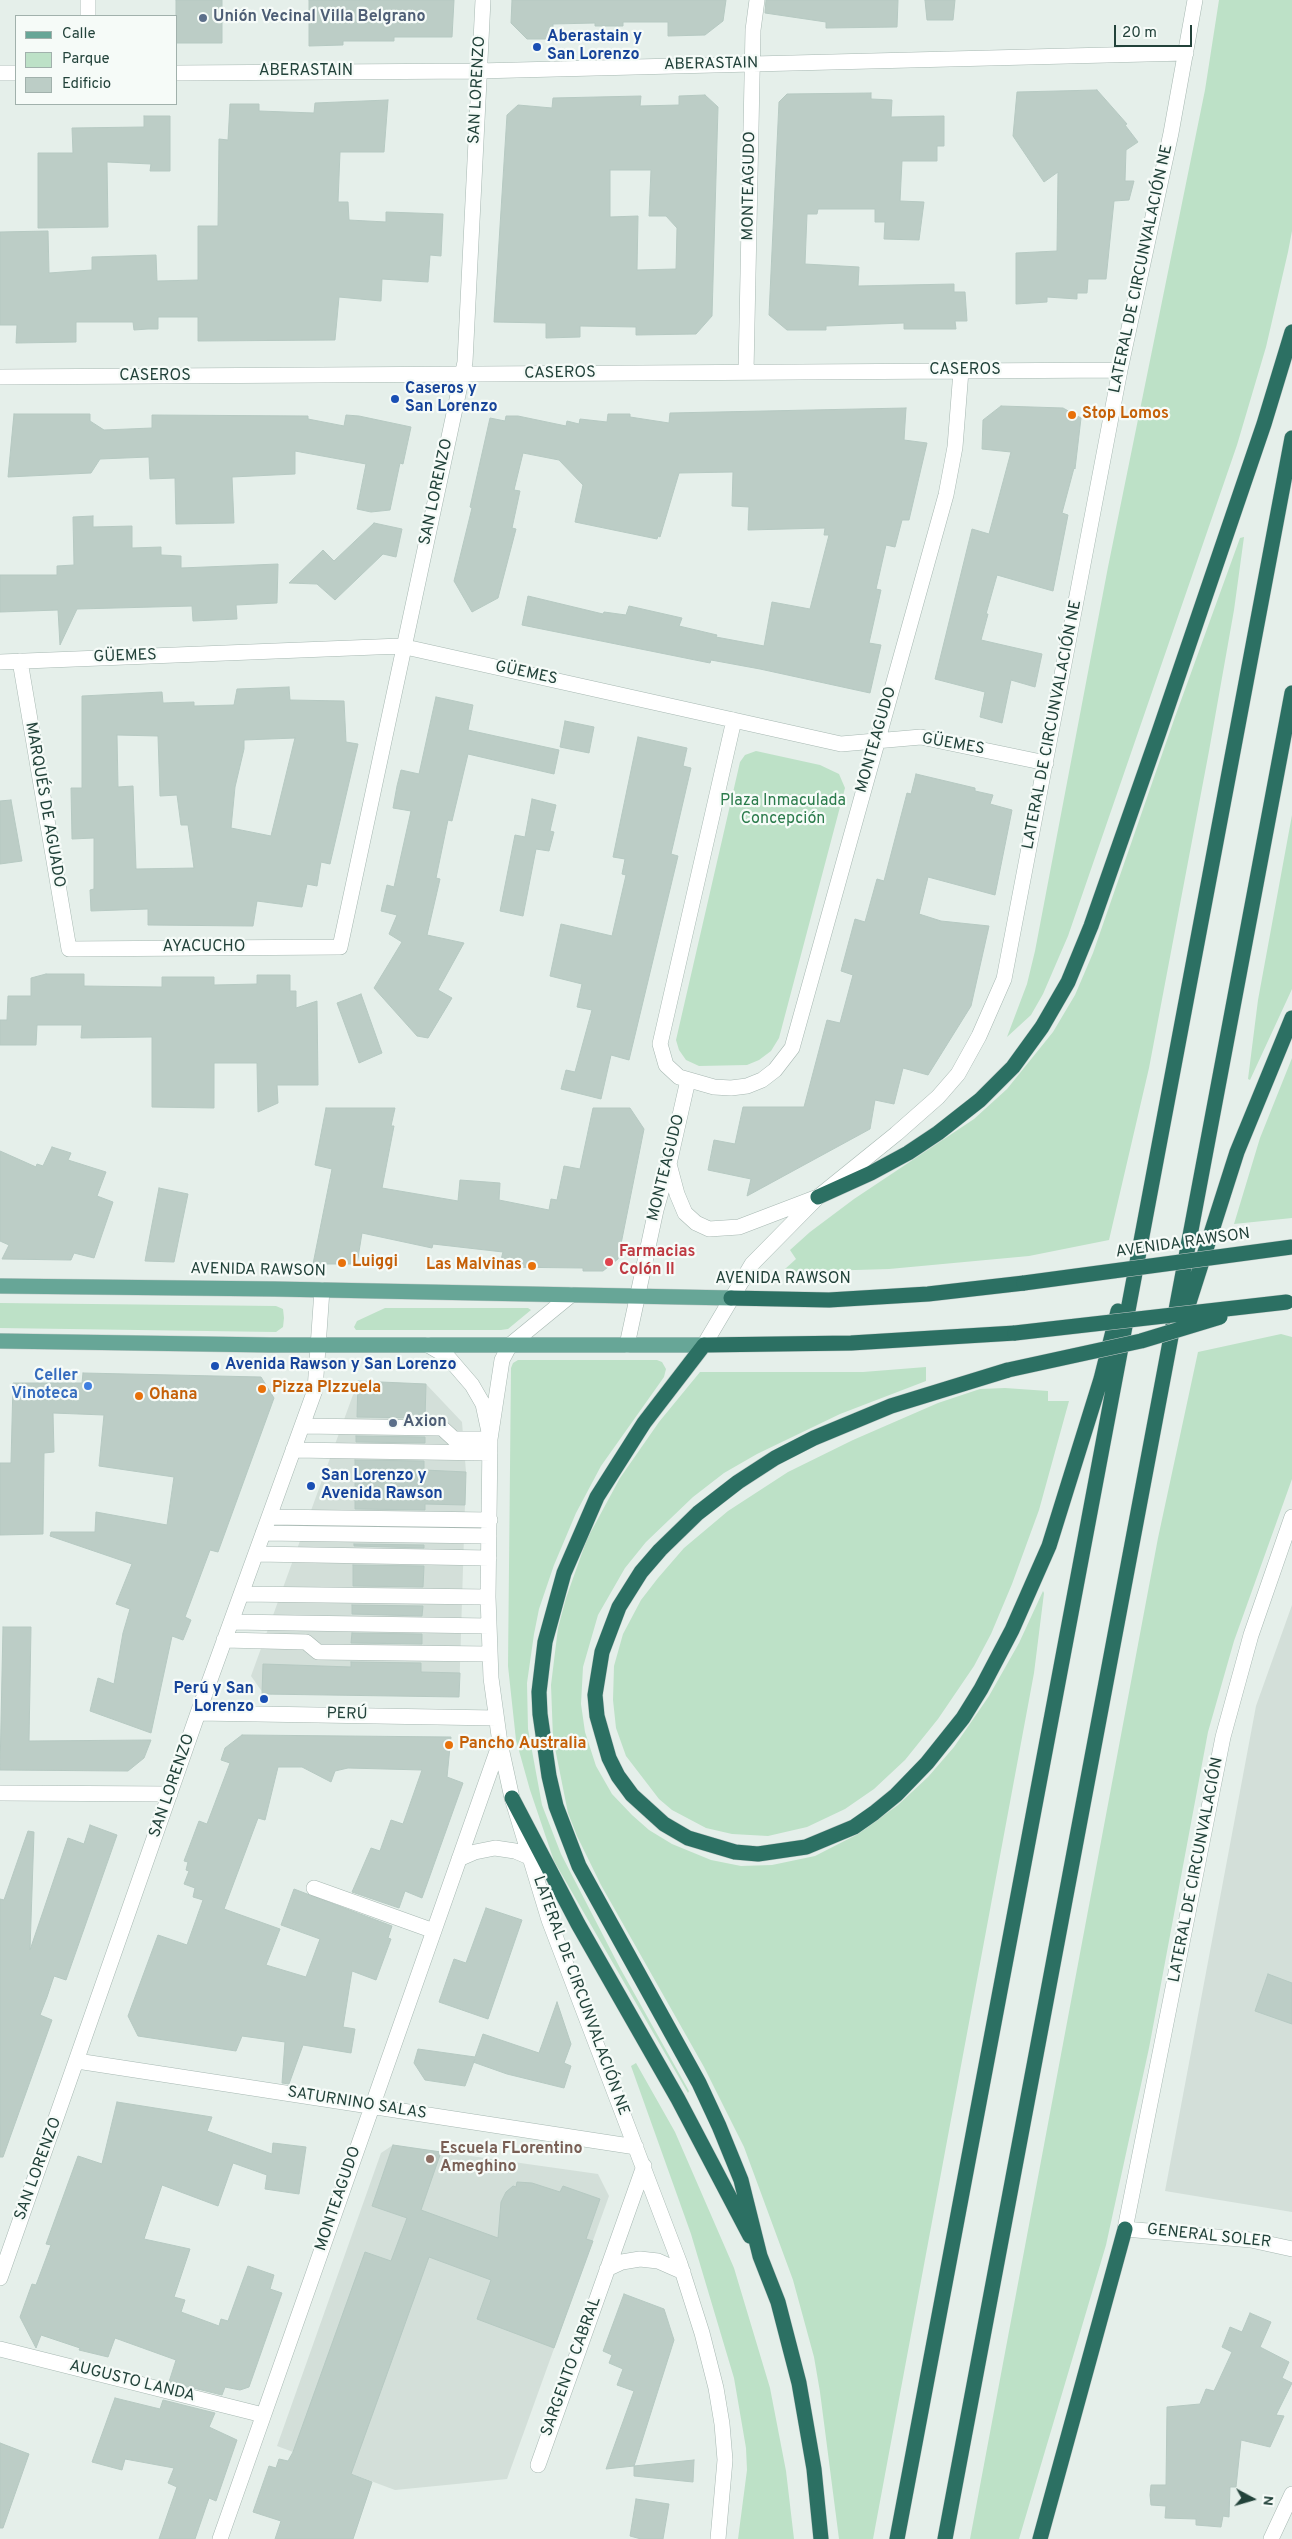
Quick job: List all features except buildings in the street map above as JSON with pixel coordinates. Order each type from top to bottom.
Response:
[{"type":"highway","points":[[818,1197],[871,1174],[908,1153],[967,1111],[1013,1066],[1060,997],[1091,926],[1264,424],[1292,332]]},
{"type":"highway","points":[[897,2539],[1292,438]]},
{"type":"highway","points":[[945,2539],[1292,693]]},
{"type":"highway","points":[[1158,1413],[1187,1305],[1237,1152],[1292,1018]]},
{"type":"highway","points":[[1160,1145],[1100,1379],[1049,1546],[997,1659],[963,1718],[927,1762],[896,1795],[854,1827],[806,1847],[758,1854],[735,1852],[688,1838],[664,1824],[632,1795],[618,1776],[607,1752],[597,1716],[595,1695],[602,1652],[619,1607],[642,1572],[660,1550],[698,1513],[738,1482],[775,1458],[823,1434],[890,1406],[1008,1370],[1141,1341],[1260,1305]]},
{"type":"highway","name":"AVENIDA RAWSON","points":[[731,1298],[829,1300],[928,1294],[1292,1247]]},
{"type":"highway","points":[[760,2256],[741,2180],[720,2126],[699,2083],[596,1901],[566,1838],[549,1776],[540,1714],[540,1692],[545,1642],[557,1592],[571,1552],[597,1497],[628,1446],[704,1345],[851,1343],[1015,1333],[1290,1301]]},
{"type":"highway","points":[[512,1798],[678,2099],[760,2256],[778,2302],[798,2383],[814,2469],[821,2539]]},
{"type":"highway","points":[[1040,2539],[1126,2229]]},
{"type":"main road","name":"AVENIDA RAWSON","points":[[0,1286],[731,1298]]},
{"type":"main road","points":[[0,1341],[318,1345],[704,1345]]},
{"type":"street","points":[[88,0],[88,15]]},
{"type":"street","name":"SAN LORENZO","points":[[340,947],[465,362],[483,0]]},
{"type":"street","name":"MONTEAGUDO","points":[[746,372],[752,64],[758,0]]},
{"type":"street","name":"LATERAL DE CIRCUNVALACIÓN NE","points":[[704,1345],[752,1264],[818,1197],[896,1134],[938,1097],[958,1074],[979,1036],[1001,986],[1010,954],[1120,370],[1171,133],[1195,0]]},
{"type":"street","name":"ABERASTAIN","points":[[178,73],[478,71],[1186,53]]},
{"type":"street","points":[[0,73],[15,73]]},
{"type":"street","name":"CASEROS","points":[[0,377],[1120,370]]},
{"type":"street","name":"MONTEAGUDO","points":[[734,720],[660,1044],[666,1065],[679,1077],[714,1087],[730,1088],[747,1086],[762,1080],[775,1070],[792,1048],[946,495],[955,448],[961,371]]},
{"type":"street","name":"GÜEMES","points":[[0,662],[404,647],[841,744],[921,737],[1046,763]]},
{"type":"street","name":"MARQUÉS DE AGUADO","points":[[20,661],[69,949]]},
{"type":"street","name":"AYACUCHO","points":[[69,949],[340,947]]},
{"type":"street","name":"MONTEAGUDO","points":[[627,1345],[656,1210],[669,1164],[688,1080]]},
{"type":"street","points":[[669,1164],[677,1194],[685,1213],[696,1223],[709,1229],[739,1227],[818,1197]]},
{"type":"street","name":"SAN LORENZO","points":[[0,2278],[198,1713],[315,1390],[322,1290]]},
{"type":"street","name":"LATERAL DE CIRCUNVALACIÓN NE","points":[[571,1295],[510,1345],[502,1360],[490,1446],[489,1654],[496,1718],[512,1798],[549,1920],[644,2166],[683,2272],[705,2342],[722,2424],[725,2460],[718,2539]]},
{"type":"street","points":[[428,1345],[447,1356],[472,1384],[483,1404],[490,1446]]},
{"type":"street","points":[[302,1426],[442,1428],[454,1439],[490,1446]]},
{"type":"street","points":[[293,1450],[490,1446]]},
{"type":"street","points":[[269,1517],[490,1520]]},
{"type":"street","name":"LATERAL DE CIRCUNVALACIÓN","points":[[1126,2229],[1223,1737],[1251,1635],[1292,1517]]},
{"type":"street","points":[[263,1533],[489,1536]]},
{"type":"street","points":[[256,1554],[489,1558]]},
{"type":"street","points":[[241,1594],[488,1597]]},
{"type":"street","points":[[231,1622],[489,1626]]},
{"type":"street","points":[[224,1640],[306,1642],[318,1652],[489,1654]]},
{"type":"street","name":"PERÚ","points":[[198,1713],[496,1718]]},
{"type":"street","name":"MONTEAGUDO","points":[[220,2539],[500,1743]]},
{"type":"street","points":[[0,1793],[170,1794]]},
{"type":"street","points":[[459,1859],[475,1852],[495,1848],[515,1851],[550,1870]]},
{"type":"street","points":[[314,1888],[434,1931]]},
{"type":"street","name":"SATURNINO SALAS","points":[[77,2061],[636,2146]]},
{"type":"street","name":"SARGENTO CABRAL","points":[[538,2465],[644,2166]]},
{"type":"street","name":"GENERAL SOLER","points":[[1126,2229],[1251,2240],[1292,2249]]},
{"type":"street","points":[[607,2269],[622,2262],[640,2259],[658,2261],[683,2272]]},
{"type":"street","name":"AUGUSTO LANDA","points":[[0,2349],[263,2415]]},
{"type":"street","points":[[1271,2539],[1292,2494]]},
{"type":"shaded area","points":[[358,1381],[426,1384],[462,1422],[466,1472],[459,1697],[263,1693],[251,1676]]},
{"type":"shaded area","points":[[1292,1605],[1292,2212],[1165,2191],[1256,1706]]},
{"type":"shaded area","points":[[393,2145],[598,2174],[609,2196],[507,2479],[395,2490],[277,2446],[381,2153]]},
{"type":"green space","points":[[1219,0],[1292,0],[1292,231],[1288,252],[1266,347],[1237,445],[1068,936],[1043,994],[1031,1015],[1007,1037],[1027,984],[1035,951],[1108,567],[1205,90]]},
{"type":"green space","points":[[1244,537],[1234,610],[1209,751],[1149,1068],[1109,1240],[1029,1256],[889,1269],[787,1272],[785,1269],[796,1259],[790,1250],[810,1232],[854,1199],[974,1119],[1007,1089],[1053,1032],[1075,995],[1093,953],[1175,717],[1240,538]]},
{"type":"green space","name":"Plaza Inmaculada Concepción","points":[[756,751],[820,765],[839,774],[845,788],[779,1038],[771,1051],[759,1060],[747,1065],[699,1066],[686,1060],[679,1050],[676,1040],[740,762],[745,755]]},
{"type":"green space","points":[[1292,815],[1292,989],[1250,1080],[1248,1079],[1258,1000]]},
{"type":"green space","points":[[1292,1058],[1292,1218],[1234,1224],[1260,1138]]},
{"type":"green space","points":[[0,1303],[276,1306],[283,1309],[284,1318],[283,1327],[276,1332],[0,1328]]},
{"type":"green space","points":[[385,1308],[528,1308],[531,1310],[508,1329],[501,1330],[356,1330],[354,1327],[357,1321]]},
{"type":"green space","points":[[1281,1334],[1292,1337],[1292,1479],[1234,1641],[1208,1732],[1149,2048],[1106,2245],[1019,2539],[970,2539],[1158,1538],[1198,1352]]},
{"type":"green space","points":[[518,1360],[657,1360],[662,1362],[666,1369],[664,1377],[601,1466],[576,1513],[554,1565],[539,1609],[534,1634],[527,1683],[528,1729],[542,1805],[561,1854],[620,1968],[689,2091],[688,2093],[554,1861],[530,1790],[516,1740],[508,1666],[511,1368],[513,1363]]},
{"type":"green space","points":[[926,1367],[926,1381],[840,1414],[757,1454],[724,1473],[693,1497],[646,1542],[625,1568],[598,1615],[583,1667],[581,1704],[585,1732],[596,1766],[612,1794],[632,1815],[649,1830],[672,1844],[711,1860],[741,1866],[772,1865],[815,1856],[858,1834],[898,1805],[928,1777],[954,1747],[989,1696],[1019,1643],[1043,1591],[1044,1593],[1034,1673],[873,2539],[839,2539],[814,2357],[793,2280],[744,2147],[704,2067],[601,1885],[577,1836],[568,1813],[553,1738],[551,1685],[558,1628],[566,1598],[587,1539],[620,1478],[659,1422],[700,1372],[863,1372]]},
{"type":"green space","points":[[1005,1388],[1048,1391],[1048,1401],[1069,1401],[1039,1510],[1012,1584],[991,1634],[974,1666],[938,1719],[905,1760],[874,1789],[845,1809],[807,1827],[768,1836],[732,1834],[706,1828],[672,1810],[659,1799],[626,1756],[616,1728],[613,1700],[614,1666],[623,1634],[641,1600],[658,1578],[684,1548],[728,1511],[788,1472],[853,1440],[938,1403],[980,1389]]},
{"type":"green space","points":[[636,2063],[675,2132],[734,2268],[770,2388],[786,2471],[794,2539],[738,2539],[747,2470],[746,2448],[734,2378],[691,2234],[631,2066]]},
{"type":"place","name":"Unión Vecinal Villa Belgrano","points":[[203,18]]},
{"type":"place","name":"Aberastain y San Lorenzo","points":[[537,47]]},
{"type":"place","name":"Caseros y San Lorenzo","points":[[395,399]]},
{"type":"place","name":"Stop Lomos","points":[[1072,415]]},
{"type":"place","name":"Farmacias Colón II","points":[[609,1262]]},
{"type":"place","name":"Luiggi","points":[[342,1263]]},
{"type":"place","name":"Las Malvinas","points":[[532,1266]]},
{"type":"place","name":"Avenida Rawson y San Lorenzo","points":[[215,1366]]},
{"type":"place","name":"Celler Vinoteca","points":[[88,1386]]},
{"type":"place","name":"Pizza PIzzuela","points":[[262,1389]]},
{"type":"place","name":"Ohana","points":[[139,1396]]},
{"type":"place","name":"Axion","points":[[393,1423]]},
{"type":"place","name":"San Lorenzo y Avenida Rawson","points":[[311,1486]]},
{"type":"place","name":"Perú y San Lorenzo","points":[[264,1699]]},
{"type":"place","name":"Pancho Australia","points":[[449,1745]]},
{"type":"place","name":"Escuela FLorentino Ameghino","points":[[430,2159]]}]
